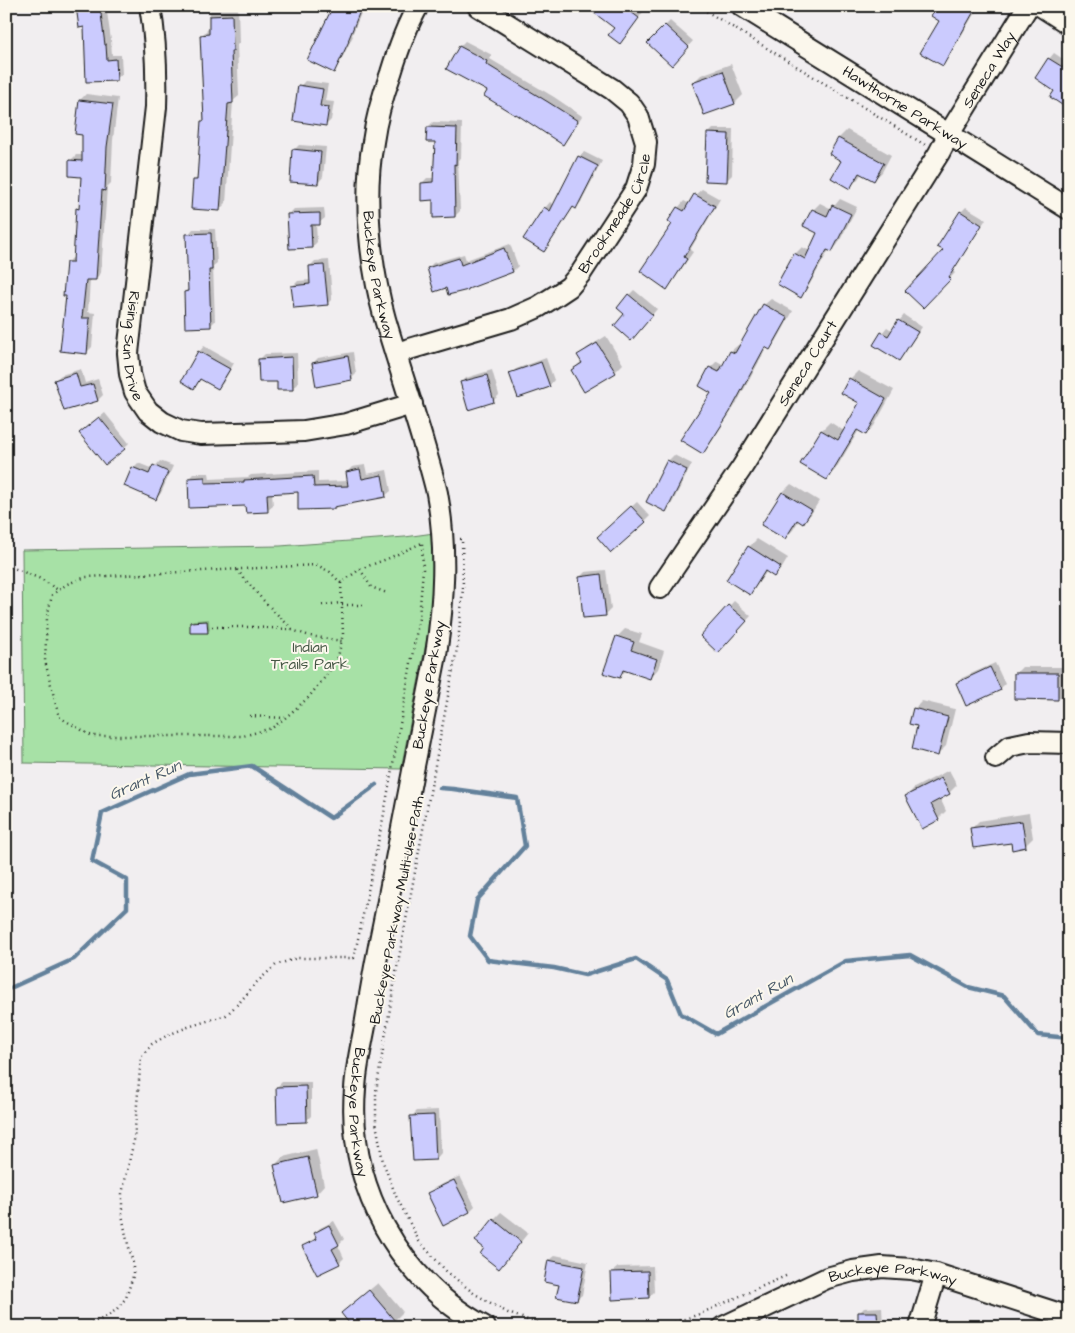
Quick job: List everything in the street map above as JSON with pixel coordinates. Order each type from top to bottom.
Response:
[{"type":"street","name":"Rising Sun Drive","points":[[150,6],[154,28],[157,70],[156,107],[128,353],[130,374],[135,392],[148,411],[162,422],[181,432],[201,434],[304,431],[346,424],[412,404]]},
{"type":"street","name":"Buckeye Parkway","points":[[418,6],[397,54],[379,113],[372,143],[368,188],[375,277],[385,318],[412,404],[436,492],[444,556],[442,608],[436,656],[359,1060],[354,1117],[356,1144],[369,1192],[390,1238],[407,1262],[430,1286],[455,1308],[485,1327]]},
{"type":"street","name":"Brookmeade Circle","points":[[396,353],[511,319],[538,307],[569,286],[581,273],[636,189],[644,164],[646,142],[638,116],[628,103],[612,89],[478,6]]},
{"type":"street","name":"Hawthorne Parkway","points":[[742,6],[1069,209]]},
{"type":"street","name":"Seneca Way","points":[[949,134],[1028,6]]},
{"type":"street","points":[[1040,6],[1069,24]]},
{"type":"street","name":"Seneca Court","points":[[660,588],[741,469],[939,153],[949,134]]},
{"type":"street","points":[[996,758],[1010,746],[1029,742],[1069,743]]},
{"type":"street","name":"Buckeye Parkway","points":[[723,1327],[827,1278],[853,1271],[882,1267],[911,1269],[936,1274],[1069,1317]]},
{"type":"street","points":[[920,1327],[936,1274]]},
{"type":"path","points":[[698,6],[939,153]]},
{"type":"path","name":"Buckeye Parkway Multi-Use Path","points":[[462,539],[463,588],[458,643],[394,982],[376,1091],[376,1123],[383,1162],[396,1196],[419,1241],[447,1272],[475,1294],[508,1313],[548,1327]]},
{"type":"path","points":[[82,1327],[104,1318],[116,1310],[126,1298],[133,1276],[133,1263],[124,1222],[122,1194],[134,1140],[141,1057],[152,1044],[168,1035],[226,1015],[276,965],[297,958],[354,958],[384,814],[419,618],[422,542],[388,559],[360,569],[340,583]]},
{"type":"path","points":[[6,565],[41,579],[58,590]]},
{"type":"path","points":[[317,565],[330,572],[340,583],[343,634],[338,656],[326,676],[308,698],[285,718],[272,728],[243,736],[92,736],[59,717],[45,661],[47,618],[52,595],[58,590],[67,584],[86,577],[237,570],[317,565]]},
{"type":"path","points":[[360,569],[371,587],[387,593]]},
{"type":"path","points":[[237,570],[262,599],[294,631]]},
{"type":"path","points":[[322,604],[367,605]]},
{"type":"path","points":[[208,627],[289,629],[310,636],[342,641]]},
{"type":"path","points":[[250,716],[285,718]]},
{"type":"green space","name":"Indian Trails Park","points":[[434,533],[431,618],[401,769],[24,763],[22,550],[280,546],[405,537]]},
{"type":"building","points":[[76,6],[100,6],[107,60],[116,59],[117,81],[86,82],[84,27],[79,28]]},
{"type":"building","points":[[333,6],[362,6],[349,41],[334,73],[307,60]]},
{"type":"building","points":[[585,6],[623,6],[639,18],[620,44],[608,35],[614,28]]},
{"type":"building","points":[[936,6],[977,6],[943,66],[920,53],[939,21],[931,16]]},
{"type":"building","points":[[232,15],[233,103],[228,104],[220,211],[191,209],[193,180],[197,180],[201,121],[204,121],[200,35],[209,34],[209,16]]},
{"type":"building","points":[[665,25],[689,47],[672,66],[647,43]]},
{"type":"building","points":[[459,46],[487,61],[486,64],[578,121],[563,145],[516,114],[484,96],[487,91],[446,69]]},
{"type":"building","points":[[1048,58],[1069,71],[1069,95],[1062,105],[1050,97],[1054,91],[1035,78]]},
{"type":"building","points":[[723,71],[735,104],[704,115],[692,82]]},
{"type":"building","points":[[298,85],[323,89],[320,106],[329,107],[326,126],[293,121]]},
{"type":"building","points":[[79,100],[113,104],[107,147],[105,191],[102,190],[96,280],[86,280],[82,318],[90,318],[87,354],[60,351],[66,296],[63,296],[66,262],[73,262],[76,208],[79,209],[81,177],[69,176],[69,160],[82,161],[82,135],[75,134]]},
{"type":"building","points":[[427,127],[457,128],[456,165],[454,164],[455,217],[433,218],[433,200],[421,201],[421,183],[433,182],[435,142],[426,142]]},
{"type":"building","points":[[707,133],[729,134],[727,182],[705,181]]},
{"type":"building","points":[[838,138],[884,163],[874,181],[859,173],[850,189],[831,178],[841,161],[829,154]]},
{"type":"building","points":[[292,149],[321,152],[318,184],[290,182]]},
{"type":"building","points":[[578,156],[598,166],[576,209],[573,207],[544,252],[523,239],[544,207],[550,211]]},
{"type":"building","points":[[694,194],[715,206],[684,257],[687,259],[667,290],[640,271],[672,224],[668,221],[677,207],[684,211]]},
{"type":"building","points":[[832,205],[851,214],[832,252],[827,250],[801,298],[777,284],[794,253],[805,259],[817,233],[803,226],[812,209],[827,216]]},
{"type":"building","points":[[960,211],[982,225],[949,277],[951,279],[923,308],[905,291],[943,250],[937,247]]},
{"type":"building","points":[[320,213],[320,225],[311,225],[312,248],[289,249],[287,214]]},
{"type":"building","points":[[211,233],[212,270],[209,270],[211,327],[185,328],[184,292],[188,291],[186,234]]},
{"type":"building","points":[[504,248],[513,272],[468,290],[448,295],[446,288],[434,292],[427,268],[459,258],[461,265]]},
{"type":"building","points":[[324,265],[328,305],[294,308],[291,286],[310,284],[309,266]]},
{"type":"building","points":[[628,294],[653,315],[631,341],[614,326],[624,314],[617,308]]},
{"type":"building","points":[[763,304],[788,318],[770,350],[765,347],[730,412],[703,454],[680,440],[711,393],[699,386],[709,367],[719,372],[730,351],[735,353]]},
{"type":"building","points":[[898,320],[918,332],[899,361],[873,345],[881,332],[888,336]]},
{"type":"building","points":[[597,343],[616,373],[584,392],[571,370],[582,363],[577,355]]},
{"type":"building","points":[[198,351],[230,369],[218,389],[200,379],[194,389],[181,381]]},
{"type":"building","points":[[348,356],[352,380],[316,387],[312,363]]},
{"type":"building","points":[[292,357],[293,390],[277,390],[277,382],[259,382],[258,359]]},
{"type":"building","points":[[541,362],[550,387],[518,398],[509,373]]},
{"type":"building","points":[[76,373],[80,387],[93,384],[98,401],[64,411],[54,380]]},
{"type":"building","points":[[487,375],[494,402],[468,410],[460,382]]},
{"type":"building","points":[[849,378],[886,399],[866,435],[857,430],[827,480],[800,464],[821,430],[838,440],[859,403],[841,393]]},
{"type":"building","points":[[99,417],[125,449],[105,465],[79,433]]},
{"type":"building","points":[[667,460],[687,470],[666,512],[646,502]]},
{"type":"building","points":[[153,465],[168,472],[156,500],[124,486],[132,467],[149,474]]},
{"type":"building","points":[[360,469],[362,479],[382,475],[386,497],[334,507],[334,509],[298,510],[298,492],[267,494],[268,512],[246,513],[245,506],[189,508],[188,478],[205,477],[205,483],[244,482],[244,480],[313,476],[314,487],[348,486],[346,472]]},
{"type":"building","points":[[782,492],[812,510],[803,524],[797,520],[785,539],[761,525]]},
{"type":"building","points":[[631,506],[646,522],[611,553],[597,537]]},
{"type":"building","points":[[748,546],[781,567],[774,577],[765,571],[750,595],[726,580]]},
{"type":"building","points":[[601,574],[606,616],[583,618],[579,577]]},
{"type":"building","points":[[728,605],[747,621],[718,653],[700,636]]},
{"type":"building","points":[[207,621],[208,633],[190,633],[190,622]]},
{"type":"building","points":[[616,636],[634,642],[631,650],[657,659],[650,679],[623,670],[620,678],[603,673]]},
{"type":"building","points":[[990,667],[1001,690],[966,706],[956,683]]},
{"type":"building","points":[[1014,673],[1058,673],[1058,700],[1014,699]]},
{"type":"building","points":[[913,708],[948,717],[938,756],[912,749],[917,726],[909,724]]},
{"type":"building","points":[[941,778],[950,794],[931,804],[939,820],[922,829],[905,796]]},
{"type":"building","points":[[1022,821],[1026,847],[1012,850],[1011,843],[973,848],[970,828]]},
{"type":"building","points":[[306,1086],[307,1122],[277,1123],[276,1087]]},
{"type":"building","points":[[434,1115],[436,1160],[413,1161],[410,1116]]},
{"type":"building","points":[[308,1157],[317,1195],[283,1203],[274,1165]]},
{"type":"building","points":[[454,1180],[470,1212],[443,1226],[427,1193]]},
{"type":"building","points":[[493,1219],[521,1242],[499,1269],[480,1254],[484,1248],[475,1241]]},
{"type":"building","points":[[329,1225],[339,1245],[332,1249],[340,1264],[317,1275],[302,1246],[317,1239],[314,1233]]},
{"type":"building","points":[[548,1260],[584,1267],[577,1301],[556,1297],[559,1285],[544,1282]]},
{"type":"building","points":[[648,1271],[649,1298],[612,1300],[611,1272]]},
{"type":"building","points":[[369,1290],[395,1321],[389,1327],[352,1327],[341,1313]]},
{"type":"building","points":[[858,1312],[877,1312],[878,1327],[858,1327]]},
{"type":"waterway","name":"Grant Run","points":[[6,990],[74,959],[127,908],[127,880],[92,861],[102,813],[189,774],[252,766],[331,818],[376,785]]},
{"type":"waterway","name":"Grant Run","points":[[440,788],[517,798],[525,846],[477,900],[470,936],[488,960],[554,968],[585,975],[636,959],[667,980],[681,1014],[716,1034],[846,961],[910,955],[968,987],[1004,996],[1038,1035],[1069,1038]]}]
